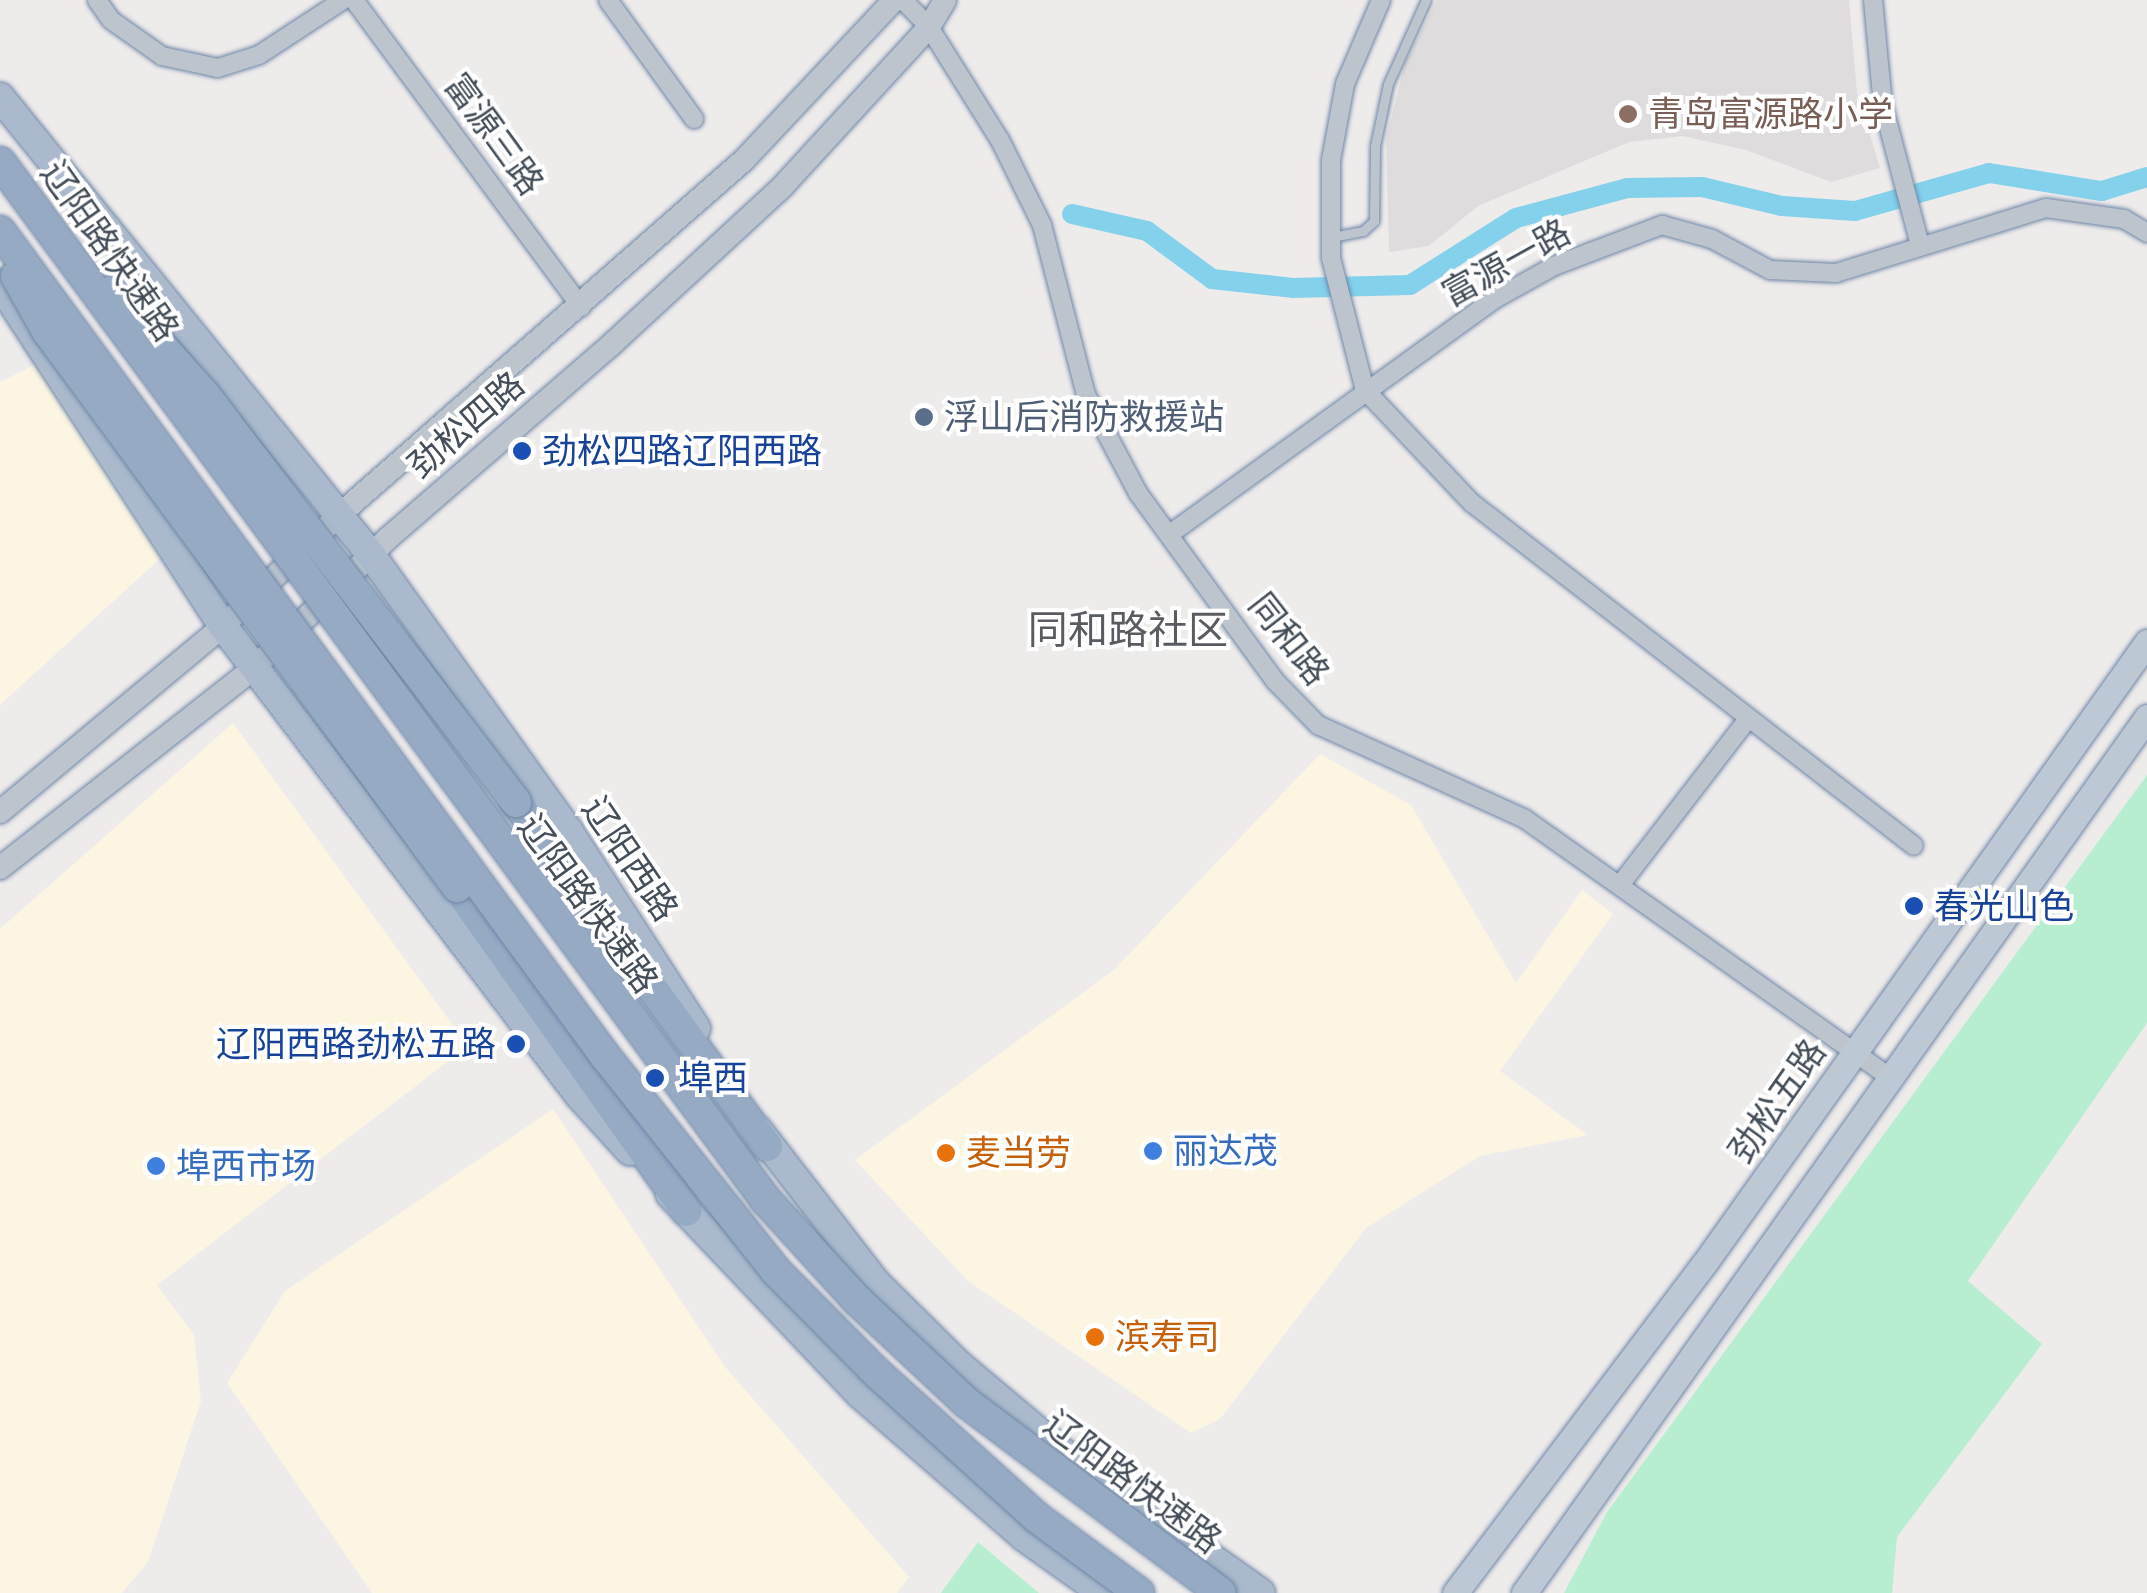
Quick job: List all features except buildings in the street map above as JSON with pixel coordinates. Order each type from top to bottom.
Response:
[{"type":"highway","name":"辽阳路快速路","points":[[0,162],[358,656],[765,1199],[857,1300],[967,1402],[1221,1593]]},
{"type":"highway","points":[[23,191],[206,396],[516,802],[767,1146]]},
{"type":"highway","name":"辽阳路快速路","points":[[0,231],[605,1056],[775,1270],[878,1374],[1036,1517],[1139,1593]]},
{"type":"highway","points":[[0,247],[47,331],[457,887],[686,1211]]},
{"type":"main road","name":"辽阳西路","points":[[0,97],[372,554],[569,832],[767,1146],[876,1284],[959,1365],[1068,1456],[1261,1593]]},
{"type":"main road","points":[[1,290],[223,626],[579,1095],[861,1395],[1023,1536],[1103,1593]]},
{"type":"main road","name":"劲松五路","points":[[1455,1593],[1704,1264],[2147,642]]},
{"type":"main road","points":[[1524,1593],[2147,717]]},
{"type":"street","points":[[97,0],[112,20],[162,56],[218,68],[259,56],[343,0]]},
{"type":"street","name":"富源三路","points":[[354,0],[581,307]]},
{"type":"street","points":[[608,0],[694,119]]},
{"type":"street","name":"劲松四路","points":[[0,812],[223,626],[338,516],[581,307],[744,160],[894,0]]},
{"type":"street","name":"同和路","points":[[903,0],[929,27],[1000,140],[1042,225],[1086,395],[1138,492],[1275,682],[1318,725],[1525,820],[1852,1055],[1890,1077]]},
{"type":"street","name":"劲松四路","points":[[0,868],[255,667],[372,554],[782,187],[929,27],[945,0]]},
{"type":"street","points":[[1381,0],[1345,84],[1331,160],[1331,258],[1342,318],[1365,390],[1472,502],[1914,846]]},
{"type":"street","points":[[1873,0],[1897,170],[1920,240]]},
{"type":"street","name":"富源一路","points":[[1170,534],[1365,390],[1554,266],[1662,224],[1712,238],[1770,270],[1836,274],[1920,240],[2046,208],[2124,218],[2147,233]]},
{"type":"street","points":[[1620,886],[1748,719]]},
{"type":"lane","points":[[1329,237],[1363,232],[1374,221],[1375,146],[1388,84],[1426,0]]},
{"type":"shaded area","name":"青岛富源路小学","points":[[1437,0],[1849,0],[1857,92],[1880,168],[1831,182],[1746,150],[1683,136],[1629,142],[1478,206],[1429,246],[1389,252],[1386,139],[1405,63]]},
{"type":"shaded area","points":[[38,363],[164,555],[0,705],[0,382]]},
{"type":"shaded area","name":"埠西市场","points":[[233,723],[468,1046],[157,1285],[194,1335],[201,1401],[148,1562],[122,1593],[0,1593],[0,929]]},
{"type":"shaded area","name":"丽达茂","points":[[1320,754],[1411,805],[1516,983],[1582,890],[1613,914],[1500,1071],[1588,1135],[1480,1156],[1366,1228],[1220,1419],[1191,1433],[968,1281],[855,1160],[1115,969]]},
{"type":"shaded area","points":[[553,1109],[726,1368],[909,1577],[897,1593],[372,1593],[227,1383],[285,1291]]},
{"type":"green space","points":[[2147,775],[2147,1023],[1968,1281],[2042,1344],[1897,1537],[1892,1593],[1564,1593],[1607,1512]]},
{"type":"green space","points":[[978,1542],[1039,1593],[941,1593]]},
{"type":"waterway","points":[[1072,214],[1147,231],[1212,279],[1293,288],[1410,285],[1516,218],[1627,188],[1702,187],[1782,206],[1855,211],[1989,173],[2102,191],[2147,177]]},
{"type":"place","name":"青岛富源路小学","points":[[1628,114]]},
{"type":"place","name":"浮山后消防救援站","points":[[924,417]]},
{"type":"place","name":"劲松四路辽阳西路","points":[[522,451]]},
{"type":"place","name":"春光山色","points":[[1914,906]]},
{"type":"place","name":"辽阳西路劲松五路","points":[[516,1044]]},
{"type":"place","name":"埠西","points":[[655,1078]]},
{"type":"place","name":"丽达茂","points":[[1153,1151]]},
{"type":"place","name":"麦当劳","points":[[946,1153]]},
{"type":"place","name":"埠西市场","points":[[156,1166]]},
{"type":"place","name":"滨寿司","points":[[1095,1337]]},
{"type":"district","name":"同和路社区","points":[[1128,630]]}]
